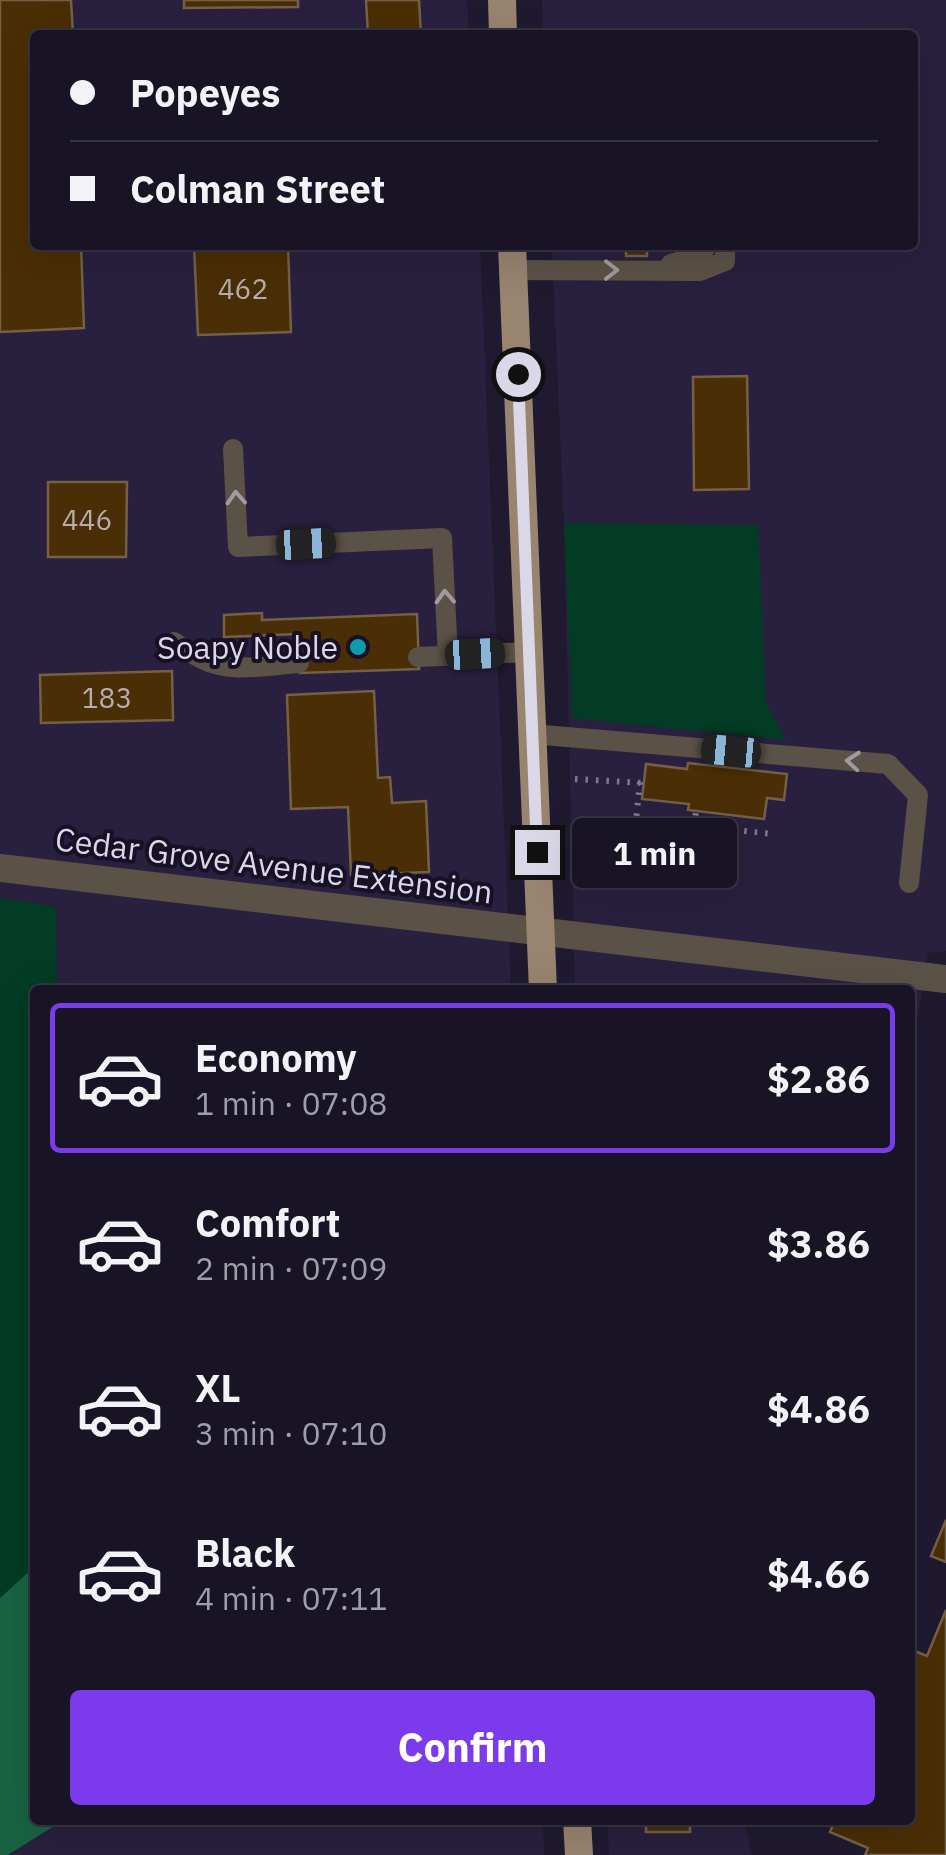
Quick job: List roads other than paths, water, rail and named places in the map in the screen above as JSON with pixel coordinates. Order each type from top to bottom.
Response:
[{"type":"main road","points":[[502,0],[504,30]]},
{"type":"main road","points":[[512,258],[543,985]]},
{"type":"main road","points":[[577,1825],[579,1855]]},
{"type":"street","name":"Cedar Grove Avenue Extension","points":[[0,868],[946,978]]},
{"type":"lane","points":[[650,270],[700,256],[704,250]]},
{"type":"lane","points":[[512,258],[700,271],[725,261],[724,250]]},
{"type":"lane","points":[[233,449],[238,547],[442,538],[448,656]]},
{"type":"lane","points":[[174,642],[204,660],[224,666],[299,663]]},
{"type":"lane","points":[[418,657],[529,652]]},
{"type":"lane","points":[[531,734],[888,764],[918,795],[908,883]]},
{"type":"place","name":"Soapy Noble","points":[[358,647]]}]
